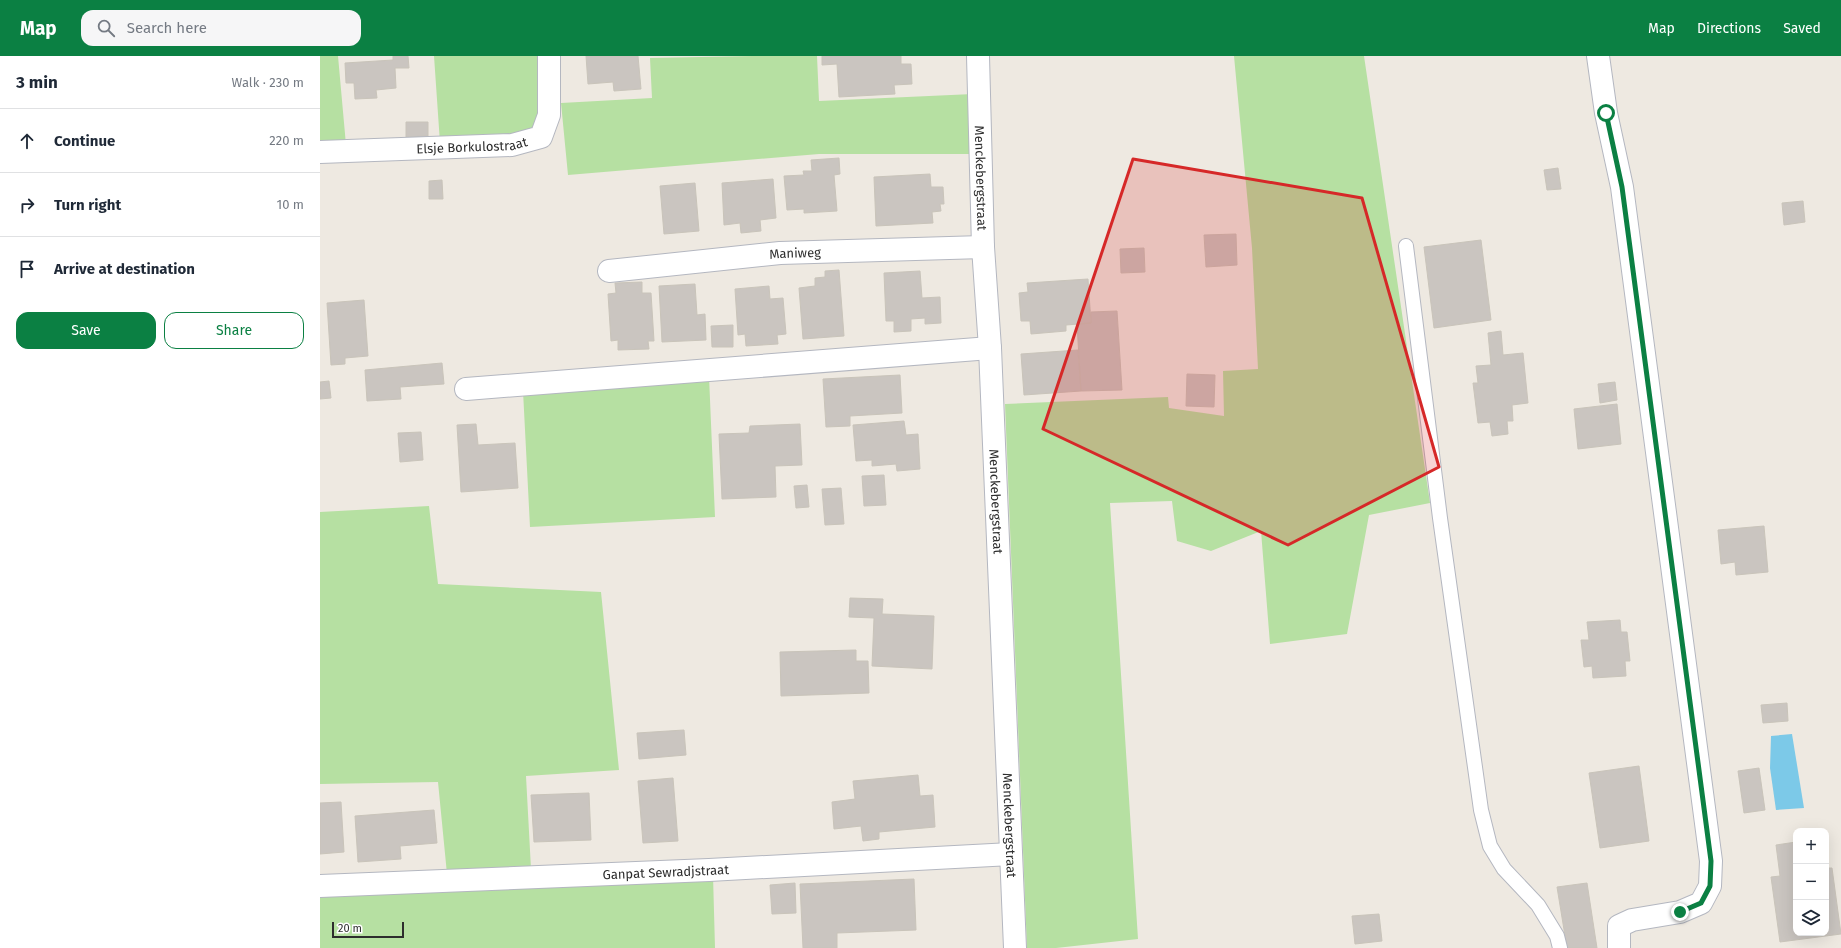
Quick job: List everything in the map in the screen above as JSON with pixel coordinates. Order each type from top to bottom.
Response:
[{"type":"street","name":"Elsje Borkulostraat","points":[[320,152],[512,145],[541,136],[549,115],[549,56]]},
{"type":"street","name":"Menckebergstraat","points":[[978,56],[982,247],[990,348],[1015,948]]},
{"type":"street","points":[[1598,56],[1606,113],[1622,187],[1711,861],[1710,886],[1701,903],[1680,912],[1632,920],[1619,926],[1618,948]]},
{"type":"street","name":"Maniweg","points":[[609,271],[780,253],[982,247]]},
{"type":"street","points":[[466,389],[990,348]]},
{"type":"street","name":"Ganpat Sewradjstraat","points":[[320,886],[710,870],[1011,854]]},
{"type":"lane","points":[[1406,246],[1440,518],[1481,810],[1490,846],[1504,869],[1538,905],[1557,936],[1560,948]]},
{"type":"highlighted area","points":[[1133,159],[1362,198],[1439,467],[1288,545],[1043,429]]},
{"type":"green space","points":[[320,56],[338,56],[346,145],[320,146]]},
{"type":"green space","points":[[434,56],[542,56],[543,116],[533,133],[440,143]]},
{"type":"green space","points":[[817,56],[819,101],[973,94],[974,154],[819,154],[568,175],[561,103],[652,98],[650,58]]},
{"type":"green space","points":[[1234,56],[1364,56],[1430,503],[1369,515],[1347,634],[1270,644],[1261,531],[1211,551],[1177,541],[1172,501],[1110,503],[1138,939],[1056,948],[1027,948],[1005,404],[1168,397],[1169,408],[1224,416],[1223,371],[1258,369],[1252,248]]},
{"type":"green space","points":[[709,376],[715,517],[530,527],[523,391]]},
{"type":"green space","points":[[429,506],[438,584],[601,592],[619,770],[526,776],[531,869],[447,874],[438,782],[320,784],[320,512]]},
{"type":"green space","points":[[713,875],[715,948],[320,948],[320,897]]},
{"type":"water","points":[[1792,734],[1804,808],[1776,810],[1770,768],[1771,736]]},
{"type":"building","points":[[393,56],[408,56],[409,68],[395,68],[396,88],[376,90],[377,98],[355,99],[354,83],[346,83],[345,63],[393,60]]},
{"type":"building","points":[[586,56],[638,56],[641,89],[614,91],[613,82],[588,84]]},
{"type":"building","points":[[822,56],[901,56],[901,64],[911,64],[912,84],[894,85],[895,94],[839,97],[837,64],[822,65]]},
{"type":"building","points":[[406,122],[428,122],[428,136],[406,137]]},
{"type":"building","points":[[839,158],[840,174],[834,175],[837,211],[804,213],[804,209],[787,210],[784,176],[804,175],[803,171],[812,171],[811,160]]},
{"type":"building","points":[[1558,168],[1561,189],[1547,190],[1544,170]]},
{"type":"building","points":[[930,174],[931,187],[943,187],[944,204],[940,204],[941,211],[932,212],[933,223],[876,226],[874,177]]},
{"type":"building","points":[[773,179],[776,218],[760,220],[761,231],[741,233],[740,223],[724,225],[722,183]]},
{"type":"building","points":[[442,180],[443,199],[429,199],[429,181]]},
{"type":"building","points":[[695,183],[699,231],[664,234],[660,186]]},
{"type":"building","points":[[1803,201],[1805,222],[1784,225],[1782,203]]},
{"type":"building","points":[[1236,234],[1237,265],[1206,267],[1204,235]]},
{"type":"building","points":[[1481,240],[1491,320],[1434,328],[1424,247]]},
{"type":"building","points":[[1144,248],[1145,272],[1121,273],[1120,249]]},
{"type":"building","points":[[839,270],[844,336],[803,339],[799,288],[815,286],[815,278],[825,277],[825,271]]},
{"type":"building","points":[[920,271],[922,298],[940,297],[941,323],[925,324],[925,318],[911,319],[911,331],[894,332],[894,321],[886,321],[884,273]]},
{"type":"building","points":[[1088,279],[1091,323],[1066,325],[1066,331],[1031,334],[1030,321],[1021,321],[1019,293],[1028,292],[1027,283]]},
{"type":"building","points":[[642,282],[642,293],[651,293],[654,341],[648,341],[649,349],[618,350],[618,340],[611,341],[608,294],[616,293],[615,283]]},
{"type":"building","points":[[695,284],[697,315],[705,314],[706,340],[662,342],[659,286]]},
{"type":"building","points":[[769,286],[770,299],[783,298],[786,334],[777,335],[778,344],[746,346],[745,334],[738,335],[735,289]]},
{"type":"building","points":[[364,300],[368,356],[345,358],[345,364],[331,365],[327,303]]},
{"type":"building","points":[[1117,311],[1122,390],[1081,391],[1077,324],[1091,323],[1091,312]]},
{"type":"building","points":[[733,325],[733,347],[712,347],[711,326]]},
{"type":"building","points":[[1501,331],[1503,355],[1523,353],[1528,403],[1512,405],[1513,421],[1507,421],[1508,434],[1492,436],[1490,422],[1478,423],[1473,383],[1478,383],[1476,366],[1491,365],[1488,333]]},
{"type":"building","points":[[1078,350],[1081,391],[1024,395],[1021,354]]},
{"type":"building","points":[[442,363],[444,384],[400,387],[401,399],[367,401],[365,370]]},
{"type":"building","points":[[1187,374],[1215,375],[1214,407],[1186,406]]},
{"type":"building","points":[[900,375],[902,413],[850,416],[850,426],[826,427],[823,379]]},
{"type":"building","points":[[329,381],[331,398],[320,399],[320,382]]},
{"type":"building","points":[[1615,382],[1617,400],[1600,403],[1598,384]]},
{"type":"building","points":[[1617,404],[1621,444],[1578,449],[1574,409]]},
{"type":"building","points":[[904,421],[906,435],[918,434],[920,469],[897,471],[896,464],[872,466],[872,460],[856,461],[853,425]]},
{"type":"building","points":[[476,424],[478,445],[515,443],[518,488],[461,492],[457,425]]},
{"type":"building","points":[[800,424],[802,465],[775,466],[776,497],[722,499],[719,434],[749,433],[750,426]]},
{"type":"building","points":[[421,432],[423,460],[400,462],[398,433]]},
{"type":"building","points":[[884,475],[886,505],[864,506],[862,476]]},
{"type":"building","points":[[807,485],[809,507],[796,508],[794,486]]},
{"type":"building","points":[[841,488],[844,524],[825,525],[822,489]]},
{"type":"building","points":[[1764,526],[1768,572],[1736,575],[1735,562],[1721,564],[1718,530]]},
{"type":"building","points":[[850,598],[883,599],[882,614],[934,616],[932,669],[872,666],[874,618],[849,617]]},
{"type":"building","points":[[1620,620],[1621,632],[1627,632],[1630,661],[1625,661],[1626,676],[1593,678],[1592,666],[1584,667],[1581,640],[1589,640],[1587,622]]},
{"type":"building","points":[[856,650],[856,661],[868,661],[869,693],[781,696],[780,652]]},
{"type":"building","points":[[1787,703],[1788,721],[1763,723],[1761,705]]},
{"type":"building","points":[[684,730],[686,755],[639,759],[637,733]]},
{"type":"building","points":[[1639,766],[1649,841],[1600,848],[1589,773]]},
{"type":"building","points":[[1759,768],[1765,810],[1744,813],[1738,771]]},
{"type":"building","points":[[918,775],[920,796],[933,795],[935,827],[879,832],[879,839],[863,841],[861,826],[834,829],[832,802],[855,799],[853,781]]},
{"type":"building","points":[[673,778],[678,841],[643,843],[638,781]]},
{"type":"building","points":[[589,793],[591,840],[534,842],[531,795]]},
{"type":"building","points":[[341,802],[344,852],[320,854],[320,803]]},
{"type":"building","points":[[434,810],[437,843],[400,846],[401,859],[358,862],[355,816]]},
{"type":"building","points":[[1793,842],[1793,936],[1826,936],[1780,942],[1771,877],[1780,876],[1776,845]]},
{"type":"building","points":[[1829,868],[1832,868],[1841,934],[1829,936]]},
{"type":"building","points":[[914,879],[916,930],[837,933],[837,948],[803,948],[800,884]]},
{"type":"building","points":[[795,883],[796,913],[772,914],[770,885]]},
{"type":"building","points":[[1587,883],[1597,948],[1567,948],[1557,887]]},
{"type":"building","points":[[1379,914],[1382,941],[1355,944],[1352,916]]},
{"type":"route","points":[[1606,113],[1622,187],[1676,602],[1687,670],[1699,777],[1711,861],[1710,886],[1701,903],[1680,912]]}]
